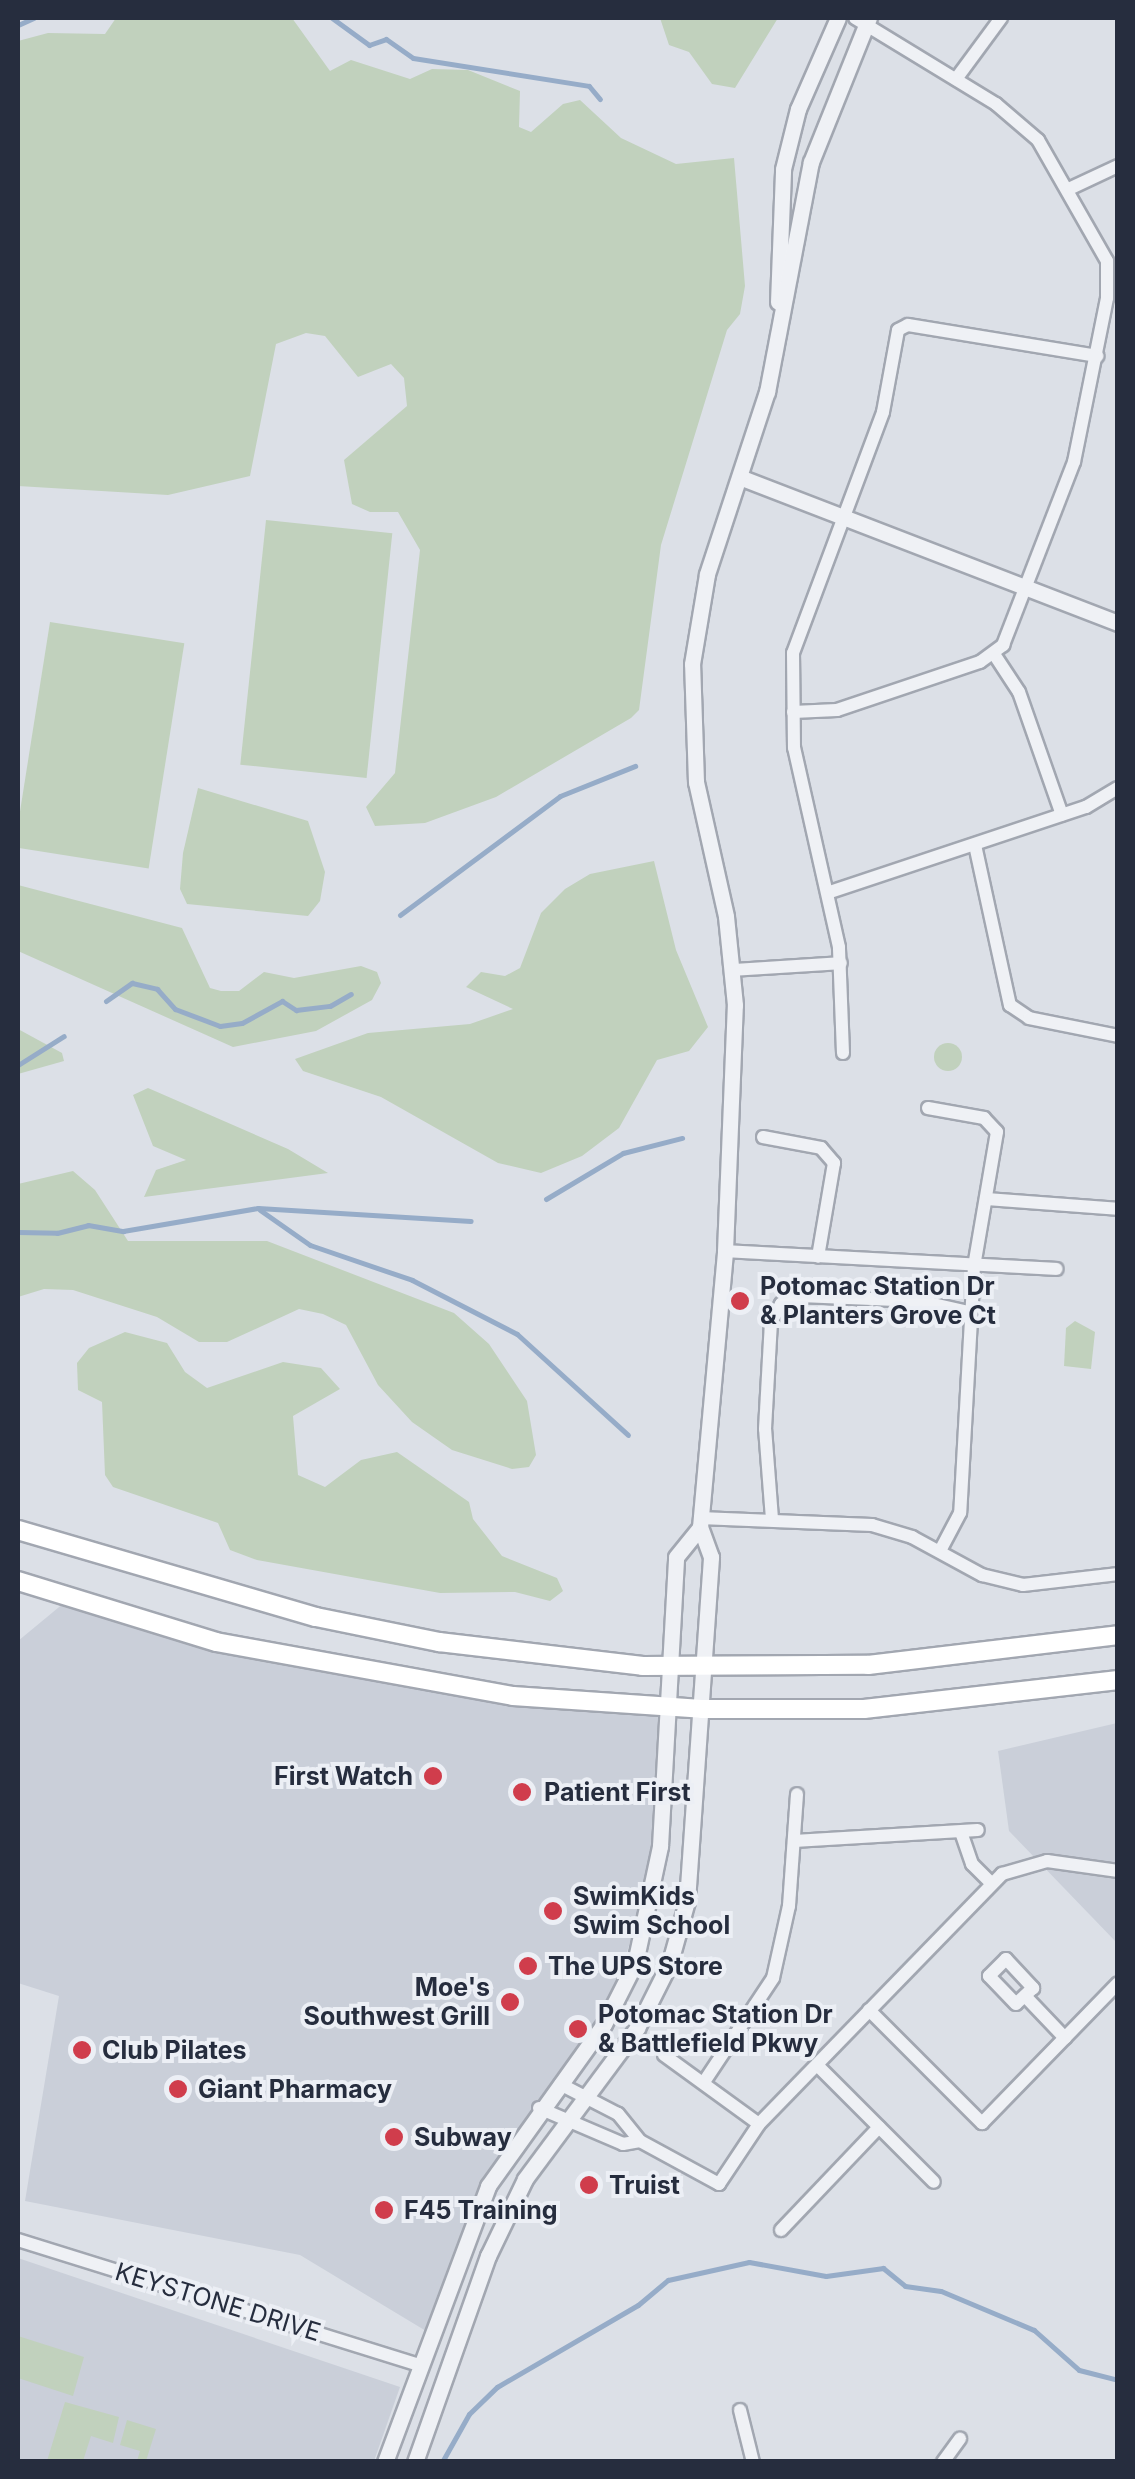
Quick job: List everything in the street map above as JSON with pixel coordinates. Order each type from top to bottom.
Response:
[{"type":"main road","points":[[18,1530],[230,1597],[351,1625],[458,1645],[669,1668],[925,1661],[1118,1635]]},
{"type":"main road","points":[[18,1581],[216,1642],[513,1696],[667,1708],[864,1710],[1118,1680]]},
{"type":"street","points":[[778,336],[784,169],[798,109],[838,18]]},
{"type":"street","points":[[956,79],[1001,18]]},
{"type":"street","points":[[414,2462],[488,2256],[525,2179],[637,2028],[680,1932],[695,1850],[711,1558],[700,1522],[725,1252],[732,970],[690,722],[707,574],[742,478],[778,336],[811,162],[863,20],[1019,121],[1070,188],[1107,261],[1097,356],[1074,462],[1011,632],[994,654],[837,710],[794,712]]},
{"type":"street","points":[[1070,188],[1118,166]]},
{"type":"street","points":[[843,1053],[841,963],[830,892],[799,785],[794,712],[796,639],[883,412],[902,326],[1097,356]]},
{"type":"street","points":[[742,478],[1118,623]]},
{"type":"street","points":[[994,654],[1019,692],[1062,815]]},
{"type":"street","points":[[830,892],[1062,815],[1118,788]]},
{"type":"street","points":[[976,845],[1010,1005],[1029,1018],[1118,1036]]},
{"type":"street","points":[[732,970],[841,963]]},
{"type":"street","points":[[928,1108],[992,1123],[997,1143],[969,1312],[960,1512],[940,1551]]},
{"type":"street","points":[[762,1137],[821,1148],[834,1163],[818,1257]]},
{"type":"street","points":[[986,1199],[1118,1209]]},
{"type":"street","points":[[725,1252],[1057,1269]]},
{"type":"street","points":[[772,1519],[764,1429],[770,1322],[782,1304],[800,1296],[920,1302],[969,1312]]},
{"type":"street","points":[[700,1522],[772,1519],[872,1525],[940,1551],[982,1575],[1023,1586],[1118,1574]]},
{"type":"street","points":[[385,2462],[488,2186],[619,1998],[641,1941],[660,1846],[676,1557],[700,1522]]},
{"type":"street","points":[[704,2082],[773,1978],[794,1841],[796,1794]]},
{"type":"street","points":[[794,1841],[978,1830]]},
{"type":"street","points":[[961,1832],[972,1864],[991,1883]]},
{"type":"street","points":[[560,2084],[630,2124],[640,2141],[719,2184],[759,2124],[991,1883],[1030,1862],[1118,1871]]},
{"type":"street","points":[[869,2010],[982,2123],[1118,1983]]},
{"type":"street","points":[[1025,1996],[1064,2038]]},
{"type":"street","points":[[664,2055],[759,2124]]},
{"type":"street","points":[[816,2065],[934,2182]]},
{"type":"street","points":[[539,2108],[623,2144],[640,2141]]},
{"type":"street","points":[[781,2230],[880,2126]]},
{"type":"street","name":"KEYSTONE DRIVE","points":[[18,2240],[419,2365]]},
{"type":"street","points":[[740,2410],[753,2462]]},
{"type":"street","points":[[943,2462],[960,2439]]},
{"type":"shaded area","points":[[70,1598],[388,1676],[667,1707],[660,1846],[616,1987],[582,2058],[468,2231],[431,2334],[300,2255],[25,2201],[59,1996],[18,1983],[18,1641]]},
{"type":"shaded area","points":[[1117,1723],[1117,1943],[1009,1831],[998,1751]]},
{"type":"shaded area","points":[[18,2258],[400,2387],[374,2461],[18,2462]]},
{"type":"green space","points":[[116,18],[292,18],[330,71],[351,60],[410,79],[432,69],[468,70],[520,91],[519,127],[531,132],[563,104],[580,100],[621,138],[676,164],[734,158],[745,286],[740,314],[727,330],[661,545],[639,710],[631,718],[496,797],[425,823],[375,826],[366,807],[395,773],[420,550],[398,512],[370,512],[352,504],[344,460],[407,406],[404,378],[391,364],[358,377],[325,336],[306,333],[276,344],[250,476],[168,495],[18,486],[18,41],[48,33],[105,34]]},
{"type":"green space","points":[[660,18],[778,18],[735,88],[712,84],[689,52],[669,45]]},
{"type":"green space","points":[[266,520],[392,533],[367,778],[240,765]]},
{"type":"green space","points":[[50,622],[184,643],[149,868],[18,848],[18,824]]},
{"type":"green space","points":[[198,788],[308,821],[325,872],[320,901],[308,916],[187,904],[180,889],[183,853]]},
{"type":"green space","points":[[654,861],[676,950],[708,1027],[689,1051],[657,1060],[619,1128],[582,1156],[541,1173],[498,1163],[381,1097],[303,1071],[295,1059],[368,1033],[470,1024],[513,1009],[466,987],[481,972],[505,976],[520,968],[541,913],[565,889],[590,874]]},
{"type":"green space","points":[[18,885],[182,928],[210,988],[221,991],[239,991],[264,972],[294,978],[361,966],[377,972],[381,983],[372,1000],[316,1031],[233,1047],[18,951]]},
{"type":"green space","points":[[18,1029],[62,1053],[64,1061],[18,1074]]},
{"type":"green space","points":[[948,1043],[958,1047],[962,1057],[958,1067],[948,1071],[938,1067],[934,1057],[938,1047]]},
{"type":"green space","points":[[148,1088],[288,1149],[328,1173],[144,1197],[156,1170],[186,1160],[153,1146],[133,1095]]},
{"type":"green space","points":[[73,1171],[95,1190],[128,1241],[267,1241],[454,1313],[489,1344],[527,1401],[536,1455],[529,1467],[512,1469],[452,1450],[412,1422],[378,1385],[346,1325],[323,1314],[299,1309],[227,1342],[199,1342],[157,1317],[73,1290],[44,1289],[18,1297],[18,1184]]},
{"type":"green space","points":[[1075,1321],[1095,1332],[1091,1369],[1064,1366],[1066,1328]]},
{"type":"green space","points":[[125,1332],[167,1343],[185,1372],[207,1388],[283,1362],[321,1368],[340,1389],[293,1416],[298,1475],[325,1487],[361,1460],[397,1452],[469,1502],[473,1519],[502,1556],[557,1578],[563,1591],[550,1601],[515,1592],[440,1593],[257,1560],[230,1550],[218,1523],[113,1487],[105,1475],[102,1402],[78,1390],[77,1363],[89,1348]]},
{"type":"green space","points":[[18,2336],[84,2357],[73,2396],[18,2378]]},
{"type":"green space","points":[[65,2402],[119,2417],[113,2443],[91,2436],[83,2461],[47,2461]]},
{"type":"green space","points":[[127,2420],[156,2429],[146,2461],[137,2461],[140,2451],[120,2445]]},
{"type":"waterway","points":[[18,25],[34,18]]},
{"type":"waterway","points":[[332,18],[369,45],[386,39],[413,58],[589,86],[600,99]]},
{"type":"waterway","points":[[400,915],[560,796],[635,766]]},
{"type":"waterway","points":[[106,1001],[132,983],[157,989],[175,1009],[220,1026],[242,1023],[282,1001],[296,1010],[330,1006],[351,994]]},
{"type":"waterway","points":[[18,1065],[64,1036]]},
{"type":"waterway","points":[[546,1199],[623,1153],[682,1138]]},
{"type":"waterway","points":[[18,1232],[57,1233],[88,1225],[123,1231],[258,1208],[471,1221]]},
{"type":"waterway","points":[[260,1210],[310,1245],[412,1280],[517,1334],[628,1435]]},
{"type":"waterway","points":[[442,2462],[469,2414],[497,2387],[638,2305],[668,2280],[749,2262],[826,2276],[883,2268],[905,2286],[941,2291],[1034,2330],[1079,2370],[1118,2380]]},
{"type":"place","name":"Potomac Station Dr & Planters Grove Ct","points":[[740,1301]]},
{"type":"place","name":"First Watch","points":[[433,1776]]},
{"type":"place","name":"Patient First","points":[[522,1792]]},
{"type":"place","name":"SwimKids Swim School","points":[[553,1911]]},
{"type":"place","name":"The UPS Store","points":[[528,1966]]},
{"type":"place","name":"Moe's Southwest Grill","points":[[510,2002]]},
{"type":"place","name":"Potomac Station Dr & Battlefield Pkwy","points":[[578,2029]]},
{"type":"place","name":"Club Pilates","points":[[82,2050]]},
{"type":"place","name":"Giant Pharmacy","points":[[178,2089]]},
{"type":"place","name":"Subway","points":[[394,2137]]},
{"type":"place","name":"Truist","points":[[589,2185]]},
{"type":"place","name":"F45 Training","points":[[384,2210]]}]
